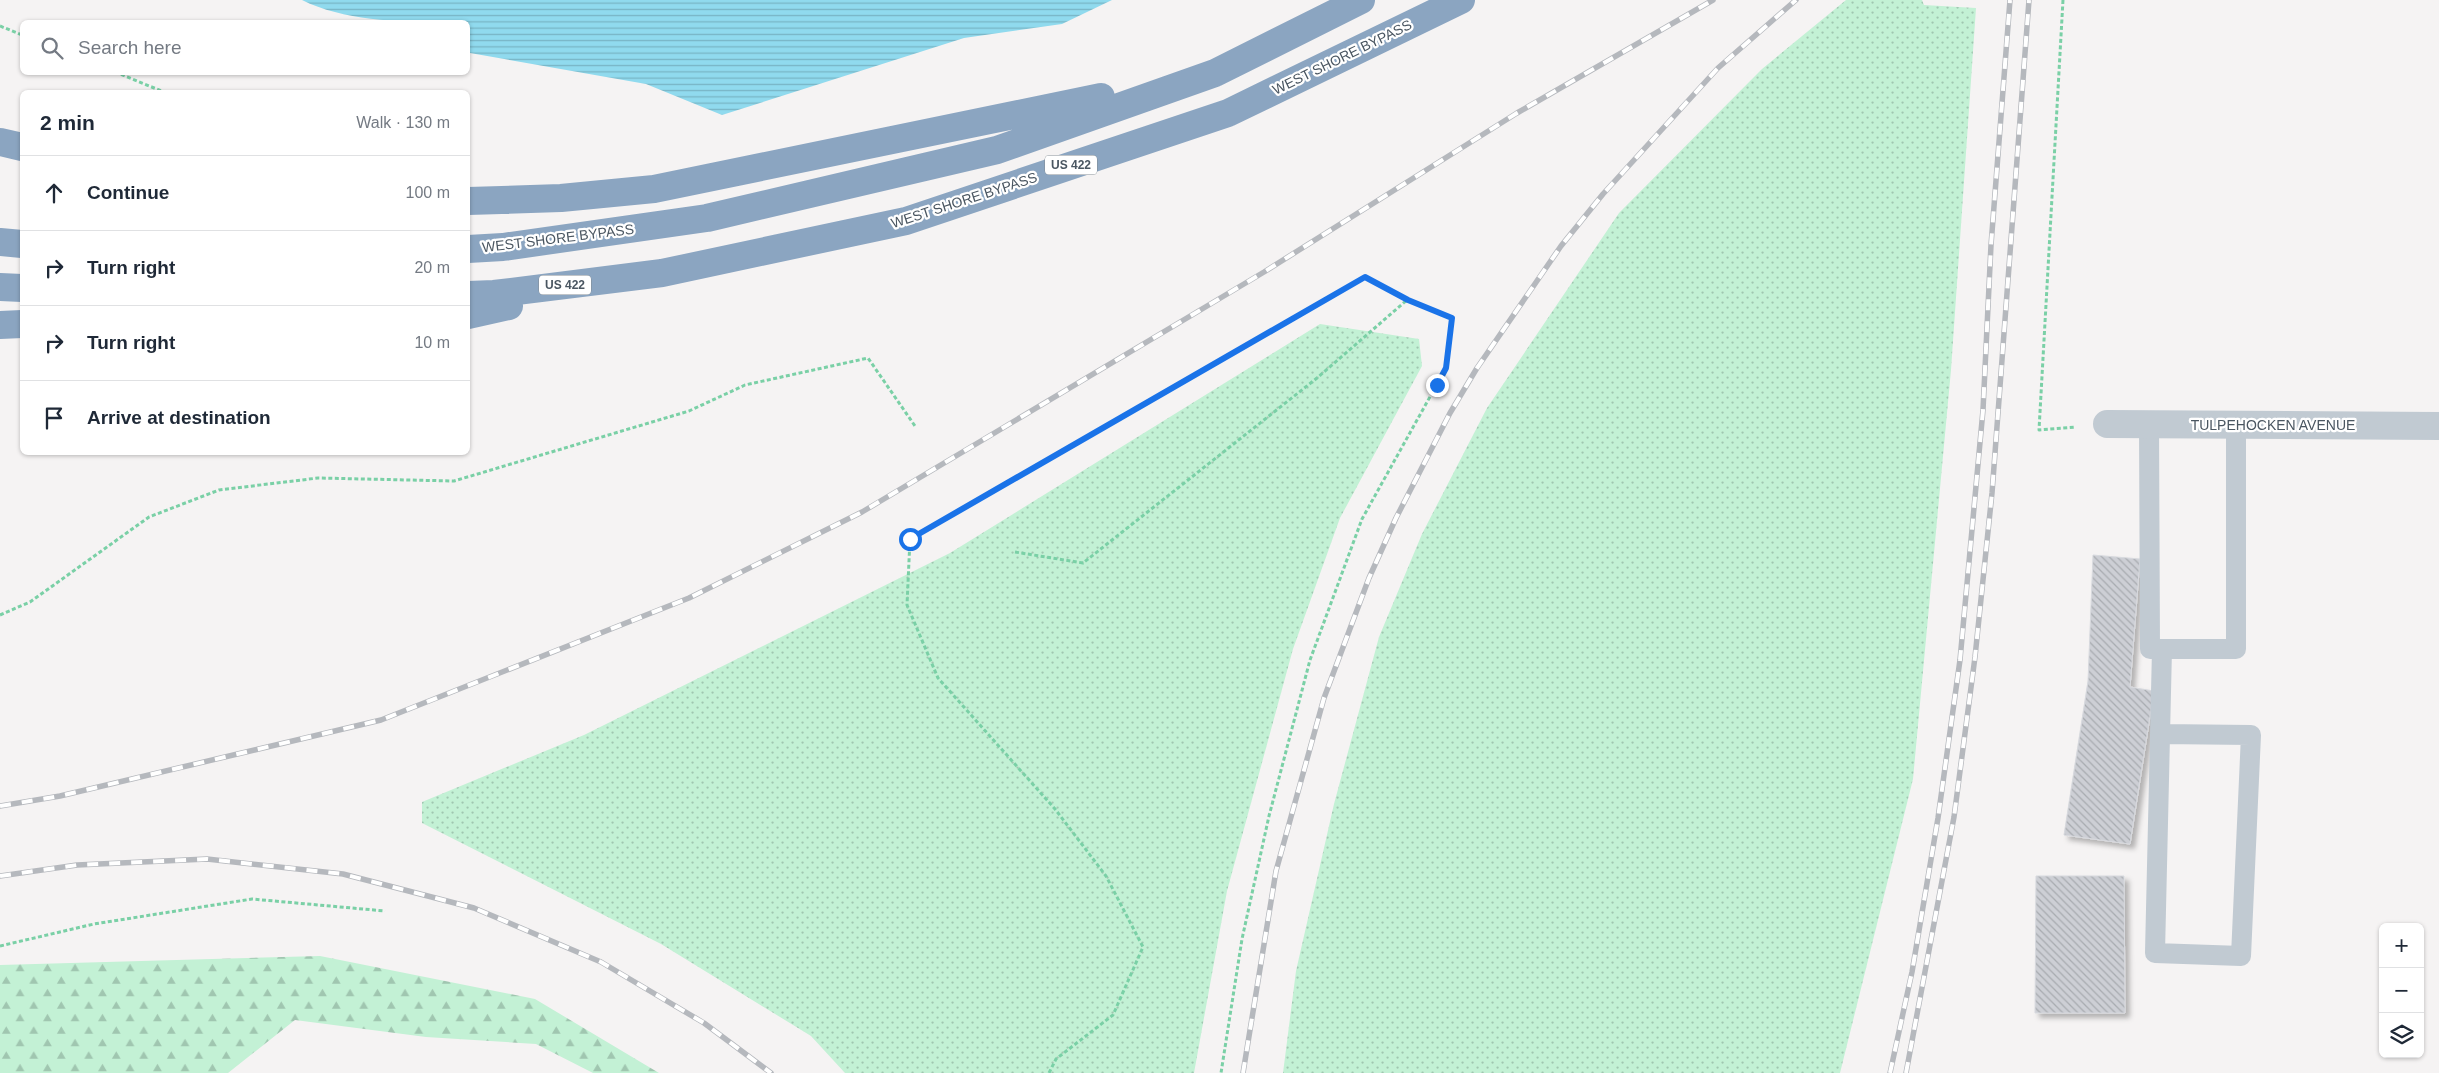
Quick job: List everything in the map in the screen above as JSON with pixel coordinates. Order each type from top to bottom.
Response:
[{"type":"highway","name":"WEST SHORE BYPASS","points":[[470,249],[503,247],[707,218],[996,150],[1215,73],[1361,0]]},
{"type":"highway","name":"WEST SHORE BYPASS","points":[[470,295],[494,294],[662,273],[906,221],[1228,112],[1461,0]]},
{"type":"highway","points":[[470,201],[561,198],[654,189],[945,131],[1215,73]]},
{"type":"highway","points":[[0,142],[20,147]]},
{"type":"highway","points":[[0,242],[20,244]]},
{"type":"highway","points":[[470,315],[662,273]]},
{"type":"highway","points":[[0,287],[20,288]]},
{"type":"highway","points":[[0,325],[20,324]]},
{"type":"street","name":"TULPEHOCKEN AVENUE","points":[[2107,424],[2439,426]]},
{"type":"lane","points":[[2149,425],[2150,649],[2236,649],[2236,426]]},
{"type":"lane","points":[[2161,734],[2250,735],[2241,956],[2155,953],[2162,649]]},
{"type":"path","points":[[2063,0],[2040,430],[2107,424]]},
{"type":"path","points":[[0,26],[20,34]]},
{"type":"path","points":[[122,75],[159,90]]},
{"type":"path","points":[[1048,1073],[1056,1059],[1113,1015],[1143,947],[1106,876],[1055,809],[938,678],[908,605],[910,539],[1365,277],[1408,300],[1452,318],[1446,368],[1362,519],[1310,660],[1269,816],[1244,930],[1221,1073]]},
{"type":"path","points":[[1015,552],[1083,563],[1317,378],[1408,300]]},
{"type":"path","points":[[0,616],[30,602],[149,517],[219,490],[318,478],[454,481],[689,412],[744,386],[868,358],[915,426]]},
{"type":"path","points":[[0,946],[94,924],[252,899],[385,911]]},
{"type":"green space","points":[[1846,0],[1922,0],[1924,5],[1976,8],[1951,370],[1913,779],[1840,1073],[1283,1073],[1296,971],[1334,804],[1379,637],[1422,534],[1487,408],[1619,213],[1762,69]]},
{"type":"green space","points":[[1320,324],[1419,339],[1422,366],[1340,518],[1293,649],[1227,891],[1194,1073],[845,1073],[811,1036],[661,944],[422,823],[422,802],[584,735],[950,553]]},
{"type":"green space","points":[[320,956],[535,999],[659,1073],[593,1073],[536,1044],[426,1037],[295,1020],[228,1073],[0,1073],[0,965]]},
{"type":"water","points":[[302,0],[1112,0],[1062,24],[964,38],[722,115],[646,84],[470,53],[470,20],[383,20],[341,14]]},
{"type":"building","points":[[2093,555],[2140,559],[2130,687],[2154,691],[2130,844],[2064,835],[2088,681]]},
{"type":"building","points":[[2036,876],[2124,876],[2125,1013],[2035,1013]]},
{"type":"railway","points":[[0,806],[60,796],[381,720],[689,598],[862,512],[1264,272],[1517,113],[1713,0]]},
{"type":"railway","points":[[1243,1073],[1276,871],[1324,698],[1369,578],[1396,518],[1450,413],[1477,368],[1561,246],[1603,194],[1718,68],[1796,0]]},
{"type":"railway","points":[[1890,1073],[1912,972],[1938,818],[1960,660],[1983,410],[1991,245],[2010,0]]},
{"type":"railway","points":[[1906,1073],[1954,817],[1975,657],[1992,493],[2029,0]]},
{"type":"railway","points":[[0,876],[77,865],[207,859],[343,874],[474,908],[601,962],[704,1023],[771,1073]]},
{"type":"route","points":[[910,539],[1365,277],[1408,300],[1452,318],[1446,368],[1437,385]]}]
